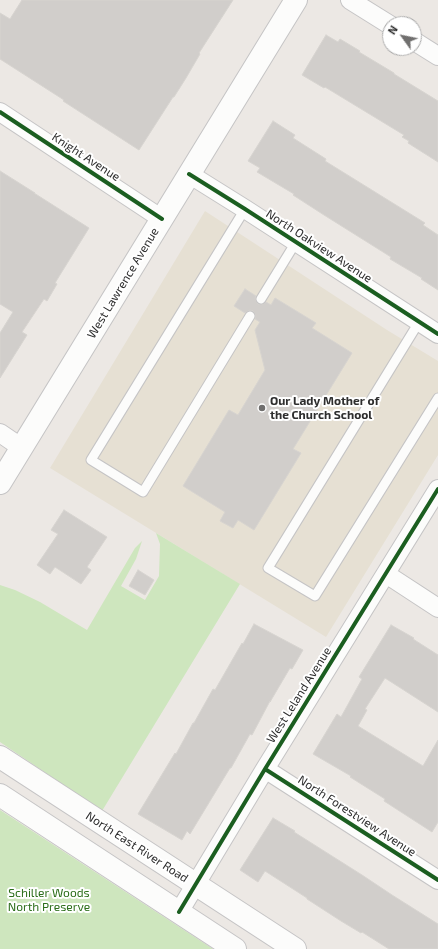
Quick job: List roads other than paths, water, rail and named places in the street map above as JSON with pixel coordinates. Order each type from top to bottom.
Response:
[{"type":"main road","name":"West Lawrence Avenue","points":[[0,483],[296,0]]},
{"type":"main road","name":"North East River Road","points":[[0,757],[295,949]]},
{"type":"main road","points":[[0,796],[235,949]]},
{"type":"street","points":[[350,0],[382,20]]},
{"type":"street","points":[[422,46],[438,56]]},
{"type":"street","name":"Knight Avenue","points":[[0,112],[162,219]]},
{"type":"street","name":"North Oakview Avenue","points":[[189,174],[438,334]]},
{"type":"street","points":[[0,433],[22,448]]},
{"type":"street","name":"West Leland Avenue","points":[[179,912],[265,769],[438,489]]},
{"type":"street","points":[[386,574],[438,608]]},
{"type":"street","name":"North Forestview Avenue","points":[[265,769],[438,880]]},
{"type":"lane","points":[[245,209],[91,460],[142,492],[250,316]]},
{"type":"lane","points":[[261,299],[296,242]]},
{"type":"lane","points":[[419,322],[268,568],[315,596],[438,398]]},
{"type":"place","name":"Our Lady Mother of the Church School","points":[[262,408]]},
{"type":"park label","name":"Schiller Woods North Preserve","points":[[49,900]]}]
